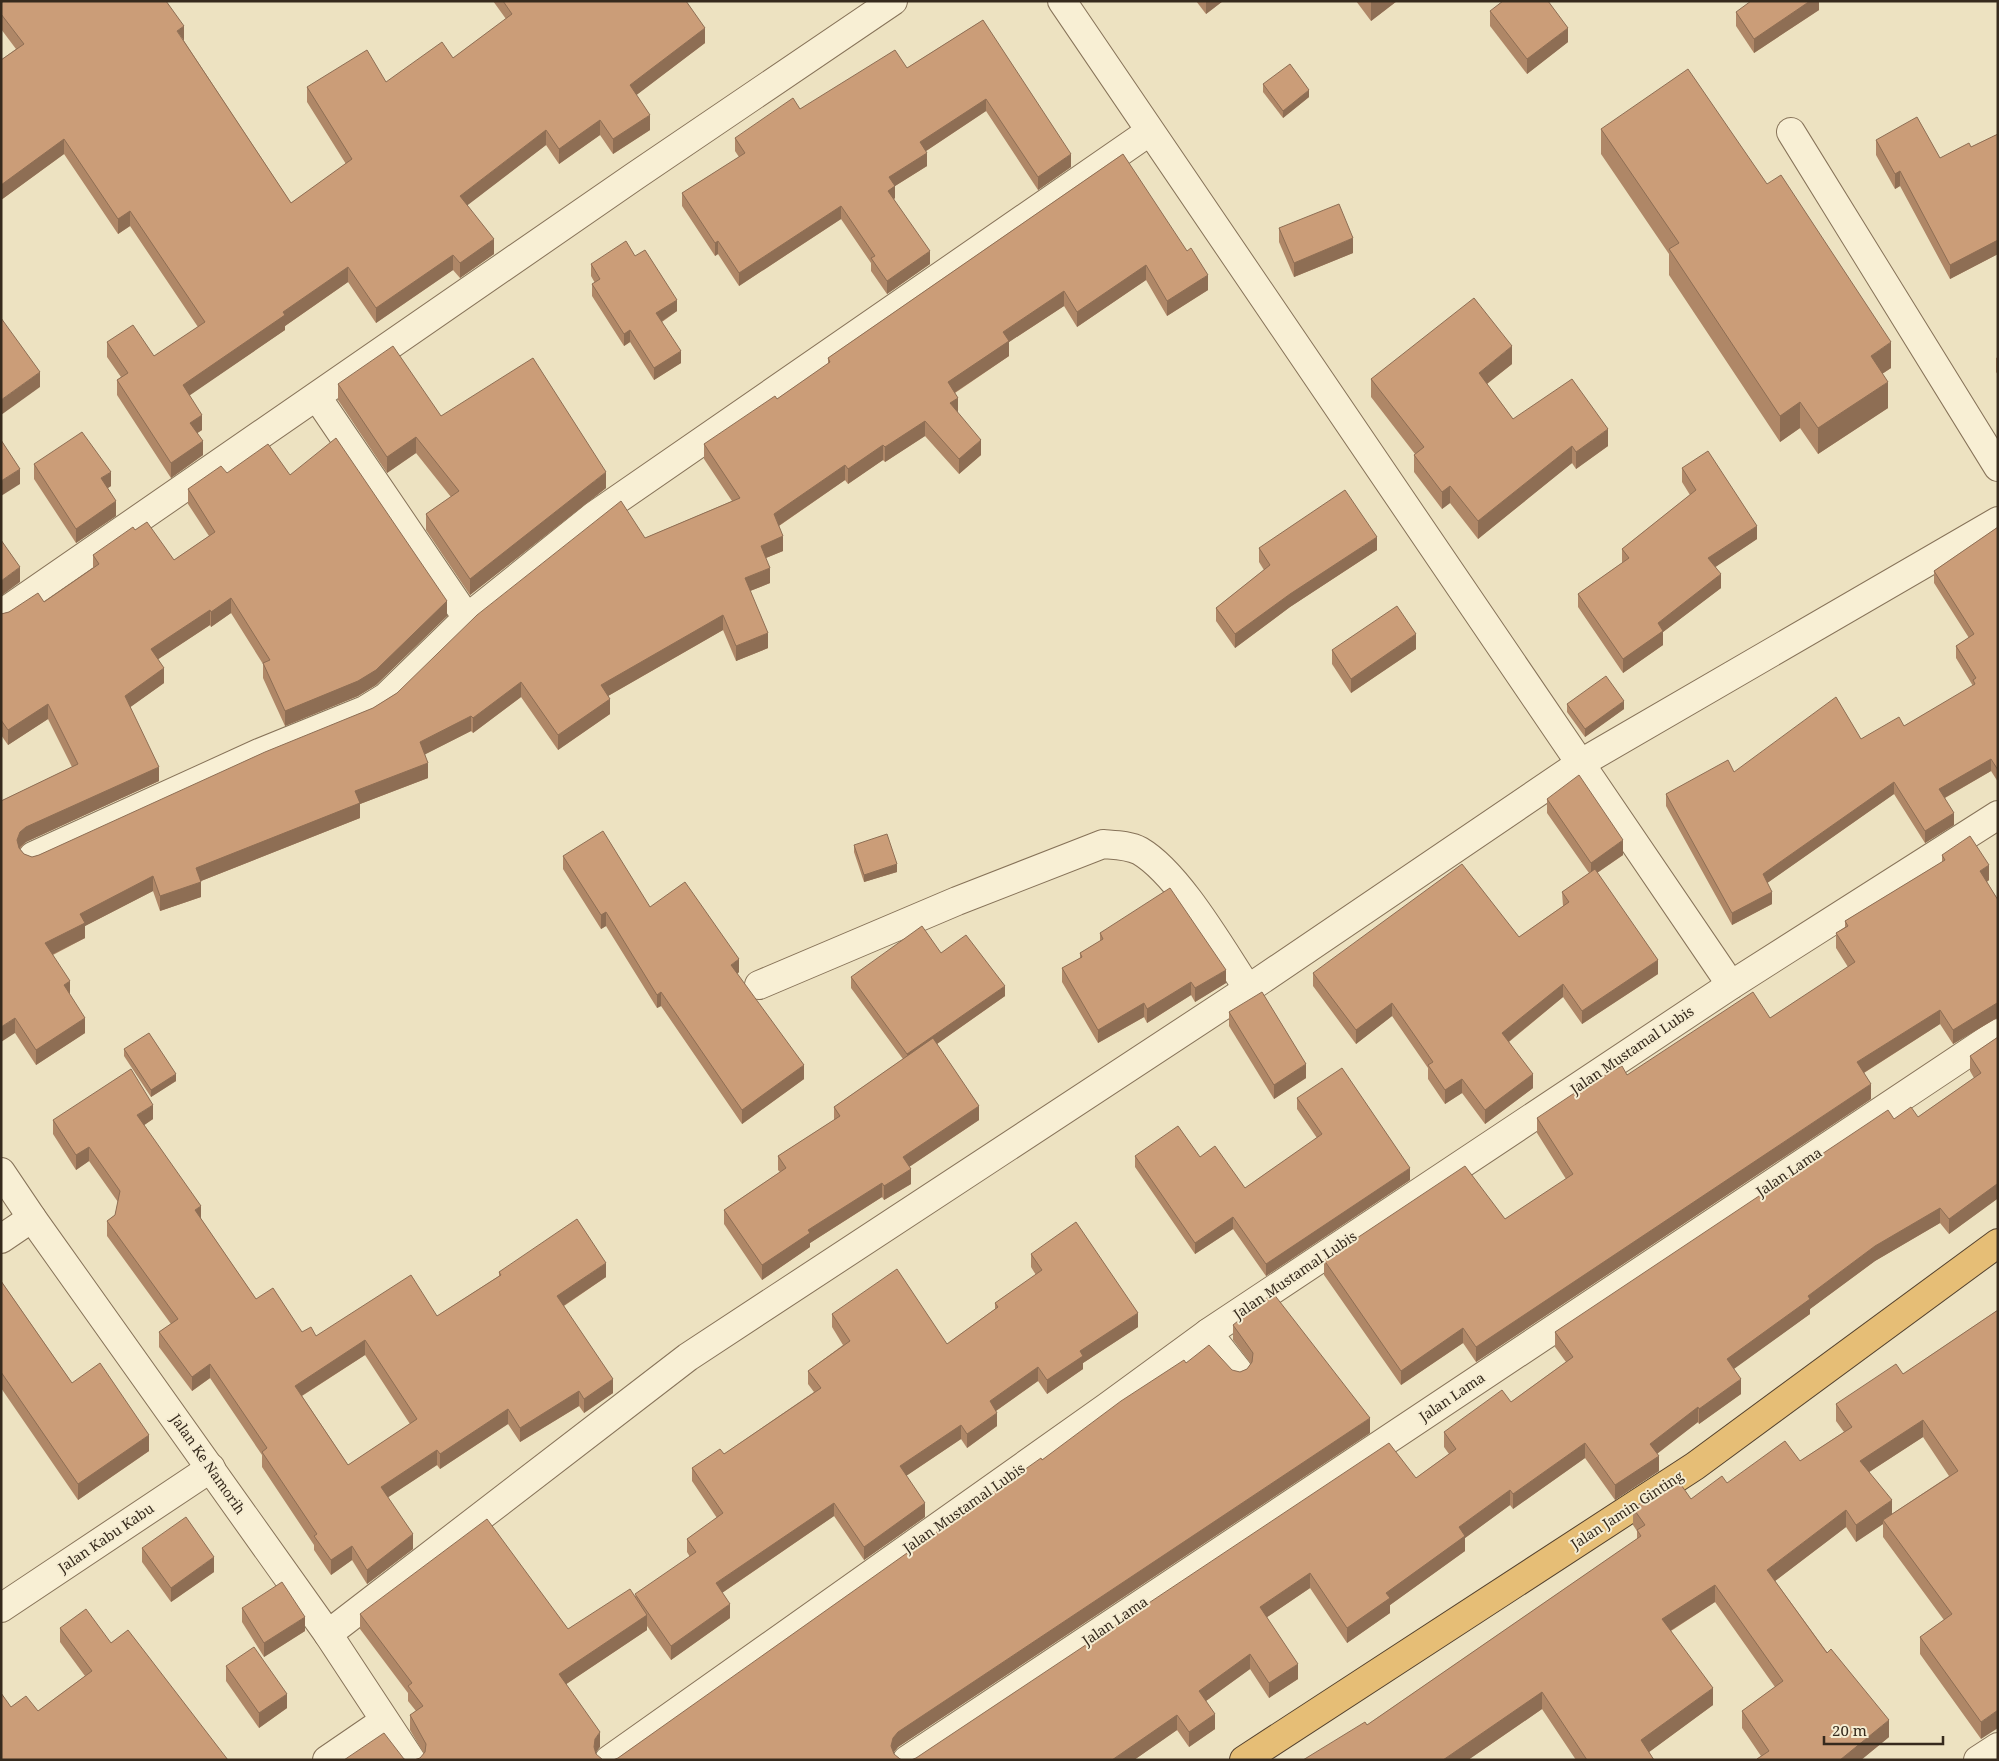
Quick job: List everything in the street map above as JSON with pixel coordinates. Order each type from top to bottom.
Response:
[{"type":"highway","name":"Jalan Jamin Ginting","points":[[1244,1760],[1695,1466],[1998,1243]]},
{"type":"street","points":[[1,614],[635,176],[893,1]]},
{"type":"street","points":[[1062,1],[1149,132],[1731,985]]},
{"type":"street","points":[[33,856],[259,753],[364,710],[386,697],[467,618],[595,515],[1149,132]]},
{"type":"street","points":[[1791,132],[1998,467]]},
{"type":"street","points":[[317,397],[467,618]]},
{"type":"street","points":[[328,1634],[688,1356],[1248,989],[1581,763],[1998,520]]},
{"type":"street","name":"Jalan Mustamal Lubis","points":[[609,1760],[1107,1407],[1208,1332],[1731,985],[1998,815]]},
{"type":"street","points":[[759,985],[957,901],[1103,844],[1122,845],[1140,851],[1162,869],[1182,892],[1248,989]]},
{"type":"street","name":"Jalan Lama","points":[[907,1760],[1998,1033]]},
{"type":"street","name":"Jalan Ke Namorih","points":[[1,1172],[328,1634],[411,1760]]},
{"type":"street","points":[[1,1239],[32,1218]]},
{"type":"street","points":[[1208,1332],[1238,1371]]},
{"type":"street","name":"Jalan Kabu Kabu","points":[[1,1608],[211,1468]]},
{"type":"street","points":[[326,1760],[384,1721]]},
{"type":"street","points":[[1978,1760],[1998,1747]]},
{"type":"building","points":[[4,1],[166,1],[184,26],[177,31],[291,203],[352,159],[307,87],[367,50],[386,82],[442,42],[453,58],[512,14],[503,1],[686,1],[705,28],[630,85],[650,115],[613,139],[600,120],[559,149],[546,130],[460,196],[494,239],[460,263],[453,255],[376,308],[348,267],[283,312],[285,315],[183,385],[202,415],[190,423],[203,441],[171,463],[117,380],[128,373],[107,342],[133,325],[154,356],[205,322],[130,211],[118,219],[64,139],[1,185],[1,60],[24,44],[1,14],[1,3]]},
{"type":"building","points":[[1503,1],[1548,1],[1568,28],[1527,59],[1490,11]]},
{"type":"building","points":[[1751,1],[1810,1],[1754,39],[1736,12]]},
{"type":"building","points":[[983,20],[1071,154],[1038,177],[986,99],[920,142],[927,153],[889,177],[895,186],[888,191],[930,251],[887,281],[871,258],[875,256],[841,206],[739,273],[718,241],[715,243],[682,193],[745,153],[735,138],[793,98],[800,109],[895,50],[907,68]]},
{"type":"building","points":[[1290,64],[1309,90],[1283,111],[1263,84]]},
{"type":"building","points":[[1688,69],[1767,184],[1781,175],[1891,342],[1871,356],[1888,382],[1818,428],[1800,402],[1780,416],[1669,249],[1679,243],[1601,129]]},
{"type":"building","points":[[1917,117],[1940,158],[1969,143],[1971,147],[1998,134],[1998,240],[1950,265],[1900,171],[1895,174],[1876,140]]},
{"type":"building","points":[[1123,154],[1187,251],[1191,248],[1208,275],[1167,301],[1146,265],[1077,312],[1064,291],[1003,332],[1009,341],[948,382],[958,398],[950,403],[981,440],[959,459],[925,421],[885,447],[883,445],[848,469],[845,465],[774,514],[783,536],[761,546],[770,568],[745,578],[768,633],[736,646],[723,615],[601,685],[610,699],[558,735],[521,682],[473,718],[471,716],[420,742],[428,763],[355,791],[360,803],[196,868],[201,882],[160,896],[153,876],[80,914],[85,923],[45,943],[70,981],[64,985],[85,1018],[36,1050],[15,1018],[1,1027],[1,801],[78,764],[48,704],[8,730],[1,720],[1,614],[9,612],[38,593],[44,602],[99,564],[93,555],[133,527],[135,530],[147,522],[174,560],[215,532],[188,489],[221,466],[227,473],[268,444],[290,475],[336,438],[447,601],[376,670],[358,681],[285,711],[263,663],[270,660],[231,598],[211,612],[210,610],[151,649],[164,668],[125,696],[159,767],[26,827],[20,832],[17,840],[19,848],[24,854],[32,857],[265,752],[373,708],[397,693],[477,615],[621,501],[645,538],[740,498],[704,444],[775,396],[777,399],[830,362],[828,358]]},
{"type":"building","points":[[1339,204],[1353,238],[1294,263],[1279,228]]},
{"type":"building","points":[[626,241],[635,256],[645,250],[677,300],[656,313],[681,351],[654,368],[630,330],[624,334],[592,284],[600,279],[591,264]]},
{"type":"building","points":[[1474,298],[1512,346],[1479,373],[1513,419],[1572,379],[1608,429],[1576,452],[1572,446],[1478,521],[1450,486],[1442,492],[1414,455],[1424,447],[1371,379]]},
{"type":"building","points":[[1,318],[40,372],[1,400]]},
{"type":"building","points":[[393,346],[441,416],[533,358],[606,472],[470,579],[426,514],[459,491],[416,437],[387,457],[338,384]]},
{"type":"building","points":[[82,432],[111,472],[101,478],[116,501],[76,529],[34,464]]},
{"type":"building","points":[[1,440],[20,469],[1,481]]},
{"type":"building","points":[[1708,451],[1757,526],[1708,558],[1721,574],[1658,623],[1663,631],[1623,659],[1578,594],[1629,558],[1622,549],[1696,490],[1682,468]]},
{"type":"building","points":[[1345,490],[1377,537],[1290,594],[1235,634],[1216,608],[1270,565],[1259,548]]},
{"type":"building","points":[[1998,527],[1998,770],[1991,759],[1939,789],[1954,813],[1925,831],[1894,782],[1763,874],[1772,892],[1732,913],[1666,794],[1728,760],[1734,772],[1836,697],[1861,739],[1899,717],[1904,726],[1975,684],[1973,680],[1976,678],[1956,646],[1974,634],[1934,571]]},
{"type":"building","points":[[1,540],[20,567],[1,581]]},
{"type":"building","points":[[1397,606],[1416,634],[1351,679],[1332,650]]},
{"type":"building","points":[[1606,676],[1624,701],[1585,729],[1567,704]]},
{"type":"building","points":[[1579,775],[1623,840],[1591,863],[1547,799]]},
{"type":"building","points":[[603,831],[650,907],[685,882],[739,959],[731,965],[804,1065],[742,1110],[661,992],[657,995],[606,912],[601,915],[563,856]]},
{"type":"building","points":[[887,834],[897,864],[864,875],[854,845]]},
{"type":"building","points":[[1970,836],[1989,865],[1980,871],[1998,900],[1998,1003],[1953,1030],[1940,1010],[1857,1062],[1871,1084],[1476,1347],[1463,1328],[1401,1371],[1324,1260],[1465,1166],[1505,1219],[1573,1174],[1537,1118],[1588,1084],[1622,1066],[1627,1075],[1753,992],[1770,1018],[1855,962],[1836,933],[1848,926],[1845,921],[1945,860],[1942,855]]},
{"type":"building","points":[[1462,864],[1519,937],[1569,902],[1562,892],[1595,869],[1658,960],[1582,1011],[1563,984],[1502,1033],[1533,1074],[1485,1110],[1462,1079],[1445,1090],[1428,1065],[1433,1062],[1392,1003],[1356,1030],[1313,973]]},
{"type":"building","points":[[1170,888],[1226,970],[1195,988],[1191,982],[1147,1009],[1144,1003],[1098,1030],[1062,968],[1082,957],[1080,953],[1103,939],[1100,933]]},
{"type":"building","points":[[922,926],[941,953],[966,935],[1005,986],[907,1054],[851,977]]},
{"type":"building","points":[[1262,992],[1306,1064],[1274,1085],[1229,1012]]},
{"type":"building","points":[[149,1033],[176,1074],[151,1090],[124,1049]]},
{"type":"building","points":[[1998,1037],[1998,1185],[1949,1219],[1940,1208],[1875,1246],[1808,1296],[1810,1299],[1727,1359],[1741,1379],[1699,1409],[1698,1407],[1650,1444],[1659,1456],[1615,1485],[1585,1443],[1513,1494],[1510,1490],[1459,1527],[1465,1536],[1386,1593],[1390,1598],[1347,1628],[1310,1573],[1260,1607],[1298,1664],[1269,1683],[1250,1654],[1199,1691],[1215,1714],[1189,1732],[1177,1715],[1112,1760],[911,1760],[1389,1443],[1416,1478],[1456,1449],[1444,1432],[1502,1390],[1511,1402],[1573,1357],[1555,1332],[1888,1110],[1894,1119],[1911,1107],[1918,1117],[1981,1073],[1970,1056]]},
{"type":"building","points":[[933,1038],[979,1106],[903,1157],[911,1169],[884,1186],[882,1183],[808,1230],[810,1233],[762,1265],[724,1210],[786,1168],[778,1156],[840,1116],[834,1107]]},
{"type":"building","points":[[1342,1068],[1410,1168],[1266,1264],[1233,1217],[1195,1243],[1135,1156],[1178,1126],[1200,1157],[1215,1146],[1245,1188],[1322,1134],[1297,1098]]},
{"type":"building","points":[[131,1069],[153,1105],[137,1115],[201,1206],[195,1210],[256,1299],[273,1288],[302,1332],[311,1327],[316,1336],[411,1275],[437,1316],[501,1275],[499,1272],[577,1219],[606,1263],[557,1296],[613,1379],[584,1399],[579,1391],[520,1428],[508,1409],[440,1454],[437,1450],[381,1487],[413,1534],[367,1570],[352,1546],[331,1560],[314,1536],[317,1534],[262,1452],[267,1448],[210,1364],[192,1377],[159,1332],[178,1319],[107,1221],[115,1215],[120,1191],[89,1147],[76,1155],[53,1120]],"holes":[[[365,1340],[417,1419],[348,1465],[295,1386]]]},
{"type":"building","points":[[1076,1222],[1138,1313],[1080,1351],[1083,1356],[1047,1380],[1038,1367],[990,1401],[997,1413],[967,1434],[961,1425],[900,1466],[925,1503],[864,1547],[834,1503],[716,1583],[730,1604],[671,1646],[635,1594],[696,1552],[687,1539],[723,1513],[692,1468],[720,1449],[724,1454],[821,1388],[808,1371],[850,1341],[832,1314],[897,1269],[947,1344],[998,1307],[995,1303],[1042,1270],[1031,1254]]},
{"type":"building","points":[[1,1281],[72,1383],[100,1363],[149,1435],[78,1484],[1,1372]]},
{"type":"building","points":[[1273,1293],[1370,1418],[898,1732],[893,1738],[891,1746],[894,1754],[903,1760],[613,1760],[1041,1458],[1042,1460],[1121,1401],[1184,1360],[1186,1363],[1209,1345],[1232,1370],[1240,1372],[1247,1369],[1252,1362],[1253,1353],[1233,1325]]},
{"type":"building","points":[[1998,1310],[1998,1710],[1981,1722],[1920,1637],[1952,1614],[1883,1520],[1958,1471],[1923,1420],[1860,1461],[1892,1500],[1856,1525],[1846,1510],[1767,1570],[1827,1653],[1831,1649],[1889,1720],[1840,1760],[1757,1760],[1769,1751],[1742,1711],[1783,1681],[1715,1585],[1662,1619],[1713,1688],[1641,1740],[1654,1760],[1587,1760],[1542,1692],[1443,1760],[1303,1760],[1365,1722],[1367,1725],[1641,1536],[1637,1530],[1645,1525],[1633,1508],[1677,1479],[1691,1499],[1722,1476],[1727,1483],[1785,1441],[1800,1461],[1852,1427],[1836,1404],[1896,1364],[1903,1374]]},
{"type":"building","points":[[186,1517],[214,1557],[171,1588],[142,1548]]},
{"type":"building","points":[[487,1519],[568,1629],[630,1589],[647,1615],[559,1674],[600,1732],[595,1739],[594,1747],[596,1754],[603,1760],[414,1760],[420,1758],[425,1752],[426,1744],[410,1715],[423,1706],[408,1686],[412,1683],[360,1614]]},
{"type":"building","points":[[282,1582],[305,1617],[264,1643],[242,1608]]},
{"type":"building","points":[[86,1609],[111,1643],[128,1630],[228,1760],[1,1760],[1,1693],[11,1707],[26,1696],[38,1711],[92,1671],[60,1628]]},
{"type":"building","points":[[254,1647],[287,1694],[259,1713],[226,1666]]},
{"type":"building","points":[[384,1733],[404,1759],[407,1760],[344,1760]]}]
